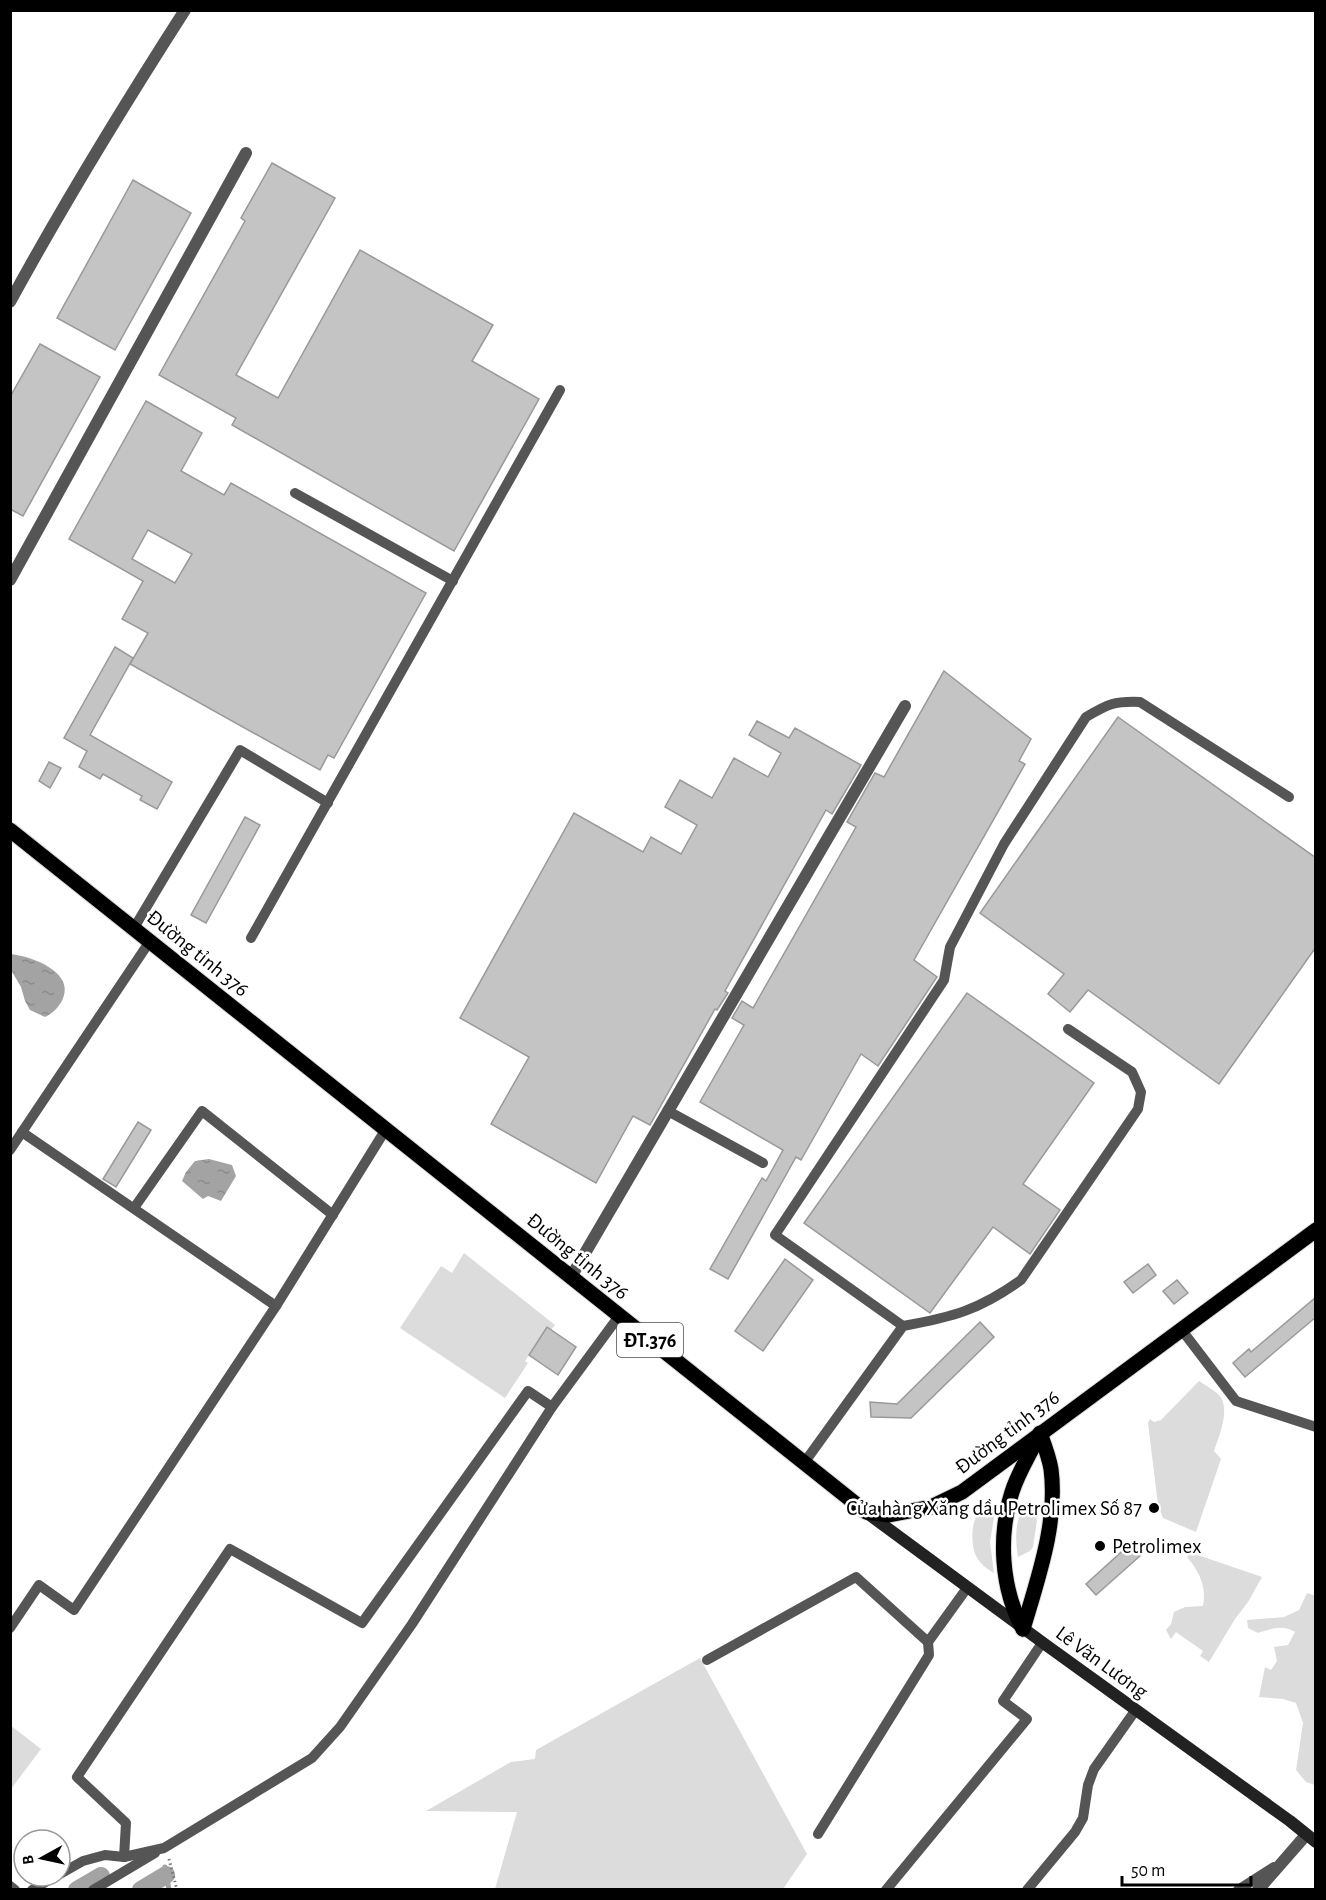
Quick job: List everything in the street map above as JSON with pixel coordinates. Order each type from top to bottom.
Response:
[{"type":"main road","name":"Đường tỉnh 376","points":[[10,830],[866,1512],[889,1515],[931,1507],[962,1492],[1316,1230]]},
{"type":"main road","points":[[1023,1629],[1013,1610],[1008,1590],[1005,1570],[1005,1535],[1011,1494],[1040,1433]]},
{"type":"main road","points":[[1023,1629],[1048,1532],[1052,1497],[1051,1467],[1040,1433]]},
{"type":"main road","name":"Lê Văn Lương","points":[[866,1512],[1311,1838]]},
{"type":"street","points":[[10,302],[143,75],[185,10]]},
{"type":"street","points":[[10,580],[246,153]]},
{"type":"street","points":[[571,1277],[905,706]]},
{"type":"street","points":[[1258,1890],[1277,1866],[1311,1838]]},
{"type":"lane","points":[[251,938],[560,390]]},
{"type":"lane","points":[[295,493],[453,581]]},
{"type":"lane","points":[[903,1326],[775,1235],[944,980],[950,947],[1004,844],[1086,717],[1104,706],[1119,701],[1140,702],[1289,797]]},
{"type":"lane","points":[[134,928],[240,750],[328,803]]},
{"type":"lane","points":[[10,1150],[150,941]]},
{"type":"lane","points":[[804,1463],[903,1326],[966,1312],[1000,1295],[1021,1280],[1138,1109],[1141,1092],[1132,1072],[1068,1029]]},
{"type":"lane","points":[[134,1208],[202,1111],[333,1215]]},
{"type":"lane","points":[[668,1112],[763,1162]]},
{"type":"lane","points":[[10,1628],[39,1585],[74,1610],[276,1306],[386,1129]]},
{"type":"lane","points":[[22,1132],[276,1306]]},
{"type":"lane","points":[[93,1890],[312,1758],[340,1727],[412,1624],[552,1407],[619,1316]]},
{"type":"lane","points":[[1181,1329],[1236,1401],[1316,1427]]},
{"type":"lane","points":[[124,1857],[126,1824],[77,1777],[230,1549],[362,1623],[528,1391],[552,1407]]},
{"type":"lane","points":[[707,1660],[856,1577],[928,1642]]},
{"type":"lane","points":[[818,1834],[929,1655],[928,1642],[967,1588]]},
{"type":"lane","points":[[886,1890],[1027,1719],[1004,1701],[1042,1643]]},
{"type":"lane","points":[[1027,1890],[1079,1825],[1083,1818],[1090,1778],[1094,1769],[1135,1711]]},
{"type":"lane","points":[[72,1867],[82,1861],[105,1855],[124,1857],[164,1848]]},
{"type":"lane","points":[[1238,1890],[1277,1866]]},
{"type":"lane","points":[[10,1886],[15,1890]]},
{"type":"path","points":[[171,1864],[177,1890]]},
{"type":"shaded area","points":[[464,1253],[555,1325],[551,1330],[547,1328],[525,1361],[528,1363],[505,1398],[400,1328],[441,1266],[452,1273]]},
{"type":"shaded area","points":[[1199,1381],[1219,1395],[1224,1415],[1214,1451],[1221,1459],[1196,1532],[1163,1518],[1158,1505],[1148,1423],[1150,1419],[1154,1422],[1161,1420]]},
{"type":"shaded area","points":[[1024,1504],[1035,1511],[1037,1520],[1033,1547],[1018,1557],[1016,1530]]},
{"type":"shaded area","points":[[988,1505],[996,1505],[990,1542],[994,1573],[978,1559],[972,1537],[977,1515]]},
{"type":"shaded area","points":[[1189,1552],[1262,1577],[1209,1662],[1200,1656],[1203,1651],[1176,1632],[1171,1639],[1166,1630],[1171,1624],[1174,1612],[1185,1607],[1203,1606],[1203,1586],[1187,1557]]},
{"type":"shaded area","points":[[1307,1593],[1316,1596],[1315,1785],[1306,1782],[1296,1770],[1303,1723],[1296,1703],[1283,1699],[1259,1697],[1265,1667],[1271,1670],[1277,1661],[1274,1647],[1288,1645],[1295,1632],[1281,1628],[1258,1633],[1248,1628],[1247,1620],[1284,1617],[1299,1610]]},
{"type":"shaded area","points":[[700,1658],[807,1854],[783,1889],[495,1889],[517,1812],[426,1811],[511,1762],[535,1759],[536,1750]]},
{"type":"shaded area","points":[[10,1725],[41,1749],[11,1789],[10,1789]]},
{"type":"water","points":[[10,954],[40,962],[58,974],[65,991],[57,1009],[45,1017],[30,1010],[11,970]]},
{"type":"water","points":[[209,1159],[232,1165],[236,1176],[221,1201],[208,1196],[203,1199],[182,1181],[195,1161]]},
{"type":"building","points":[[272,163],[335,198],[236,375],[278,398],[360,250],[493,325],[472,361],[539,399],[454,551],[232,425],[236,418],[159,375],[245,221],[241,218]]},
{"type":"building","points":[[133,180],[191,213],[115,350],[57,318]]},
{"type":"building","points":[[40,344],[100,377],[23,516],[10,509],[10,397]]},
{"type":"building","points":[[146,401],[202,433],[181,471],[224,495],[231,483],[426,593],[334,758],[328,755],[320,770],[130,664],[148,633],[122,619],[143,581],[69,539]],"holes":[[[148,530],[192,554],[175,583],[132,559]]]},
{"type":"building","points":[[115,647],[133,658],[90,735],[172,782],[157,809],[140,800],[142,796],[103,774],[100,779],[79,767],[87,751],[64,738]]},
{"type":"building","points":[[944,671],[1031,739],[1019,761],[1025,764],[914,960],[937,977],[878,1066],[861,1054],[801,1160],[796,1157],[728,1279],[710,1269],[762,1178],[766,1181],[783,1150],[700,1102],[744,1025],[732,1018],[742,1001],[753,1008],[856,827],[847,822],[875,773],[884,777]]},
{"type":"building","points":[[1118,717],[1316,858],[1316,947],[1219,1084],[1088,990],[1070,1012],[1048,994],[1064,974],[980,913]]},
{"type":"building","points":[[757,721],[789,738],[795,728],[861,765],[832,814],[826,810],[725,991],[728,993],[717,1010],[715,1009],[650,1125],[633,1116],[596,1183],[491,1124],[529,1057],[460,1018],[574,813],[643,852],[651,837],[681,854],[697,825],[665,807],[680,780],[712,798],[734,758],[768,777],[781,753],[749,735]]},
{"type":"building","points":[[49,762],[61,768],[50,788],[39,781]]},
{"type":"building","points":[[245,817],[260,825],[206,923],[191,915]]},
{"type":"building","points":[[967,993],[1094,1083],[1023,1184],[1060,1210],[1030,1254],[993,1227],[930,1313],[804,1223]]},
{"type":"building","points":[[138,1122],[151,1130],[116,1187],[103,1179]]},
{"type":"building","points":[[785,1259],[813,1280],[763,1351],[735,1331]]},
{"type":"building","points":[[1148,1264],[1156,1275],[1133,1293],[1124,1282]]},
{"type":"building","points":[[1177,1280],[1188,1293],[1174,1304],[1163,1291]]},
{"type":"building","points":[[1316,1297],[1316,1317],[1245,1377],[1233,1363],[1249,1349],[1251,1352]]},
{"type":"building","points":[[980,1322],[994,1337],[911,1418],[871,1417],[870,1402],[897,1404]]},
{"type":"building","points":[[547,1327],[576,1347],[558,1375],[529,1355]]},
{"type":"building","points":[[1130,1544],[1141,1555],[1096,1595],[1086,1584]]},
{"type":"waterway","points":[[165,1867],[169,1890]]},
{"type":"waterway","points":[[141,1890],[166,1875]]},
{"type":"waterway","points":[[77,1890],[101,1876]]},
{"type":"place","name":"Cửa hàng Xăng dầu Petrolimex Số 87","points":[[1154,1508]]},
{"type":"place","name":"Petrolimex","points":[[1100,1546]]}]
